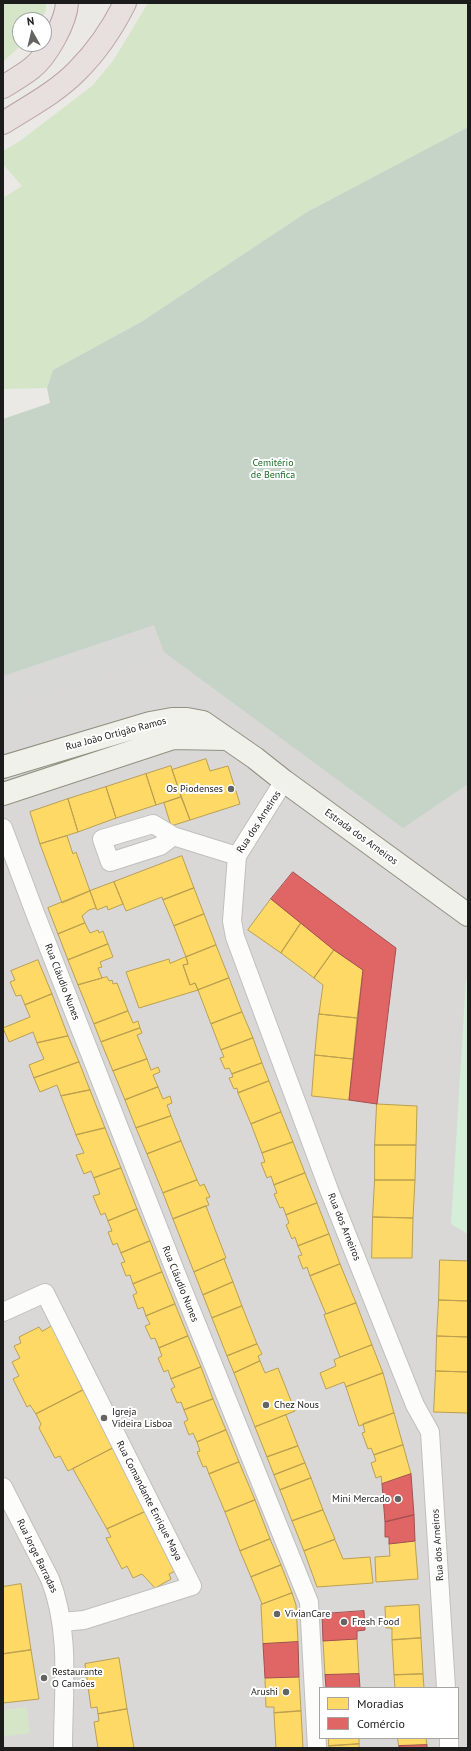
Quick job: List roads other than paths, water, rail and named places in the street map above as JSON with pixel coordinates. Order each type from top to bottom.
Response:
[{"type":"highway","points":[[3,87],[33,67],[44,54],[60,26],[67,3]]},
{"type":"highway","points":[[3,123],[50,92],[77,71],[98,47],[125,3]]},
{"type":"street","name":"Rua João Ortigão Ramos","points":[[3,767],[114,733],[172,719],[187,719],[204,722],[255,758]]},
{"type":"street","name":"Rua João Ortigão Ramos","points":[[4,799],[173,738],[227,739]]},
{"type":"street","name":"Estrada dos Arneiros","points":[[255,758],[284,781],[468,915]]},
{"type":"street","name":"Rua dos Arneiros","points":[[284,781],[237,856],[232,921],[235,937],[329,1190],[416,1405],[430,1432],[446,1687]]},
{"type":"street","name":"Rua Cláudio Nunes","points":[[3,828],[40,928],[176,1273],[309,1602],[317,1748]]},
{"type":"street","points":[[174,836],[237,856]]},
{"type":"street","name":"Rua Comandante Enrique Maya","points":[[3,1312],[44,1293],[192,1586],[84,1620],[62,1622]]},
{"type":"street","name":"Rua Jorge Barradas","points":[[3,1487],[50,1579],[56,1594],[62,1622],[64,1649],[63,1748]]},
{"type":"place","name":"Os Piodenses","points":[[231,789]]},
{"type":"place","name":"Chez Nous","points":[[266,1405]]},
{"type":"place","name":"Igreja Videira Lisboa","points":[[104,1418]]},
{"type":"place","name":"Mini Mercado","points":[[398,1499]]},
{"type":"place","name":"VivianCare","points":[[277,1614]]},
{"type":"place","name":"Fresh Food","points":[[344,1622]]},
{"type":"place","name":"Restaurante O Camões","points":[[44,1678]]},
{"type":"place","name":"Arushi","points":[[286,1692]]},
{"type":"park label","name":"Cemitério de Benfica","points":[[273,468]]}]
